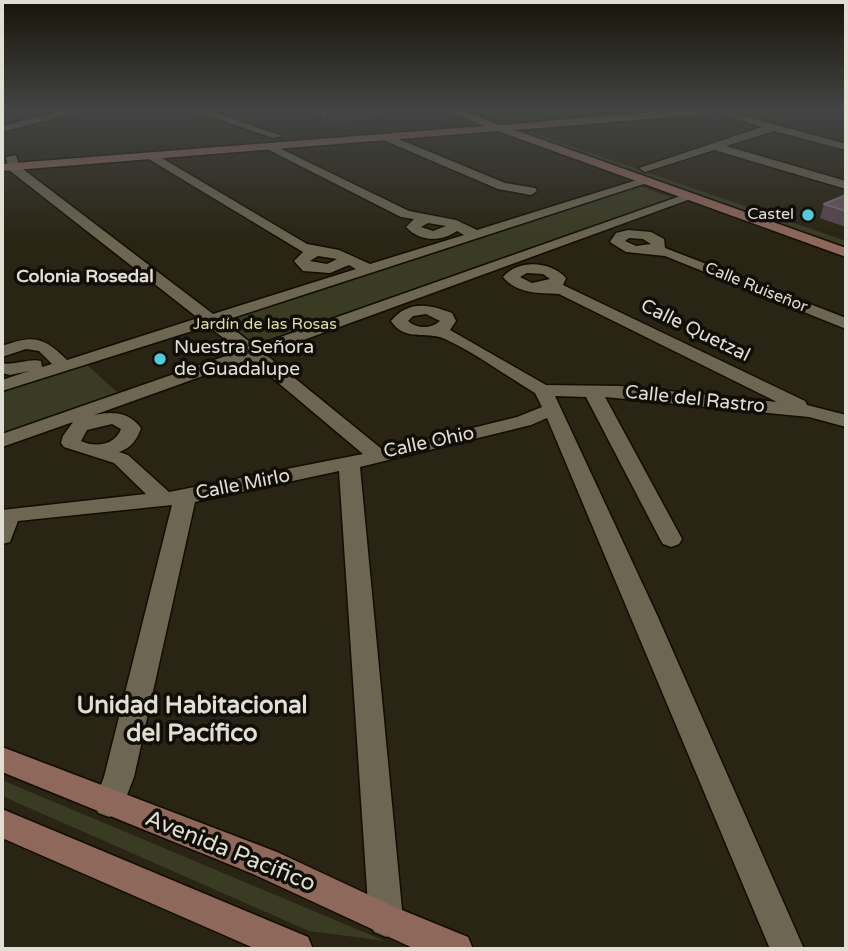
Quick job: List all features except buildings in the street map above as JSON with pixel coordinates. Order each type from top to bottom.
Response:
[{"type":"main road","points":[[7,163],[99,155]]},
{"type":"main road","points":[[7,163],[156,155]]},
{"type":"main road","points":[[590,155],[645,175],[796,220]]},
{"type":"main road","points":[[597,155],[690,197],[846,253]]},
{"type":"main road","name":"Avenida Pacífico","points":[[2,759],[265,863],[402,934],[456,949]]},
{"type":"main road","points":[[2,823],[296,949]]},
{"type":"street","points":[[298,155],[431,235],[451,232],[454,227],[444,221]]},
{"type":"street","points":[[425,155],[511,195],[543,213]]},
{"type":"street","points":[[511,195],[539,204],[645,175],[685,155]]},
{"type":"street","points":[[746,155],[846,185]]},
{"type":"street","points":[[151,156],[305,257],[330,269],[345,261],[335,254],[367,269]]},
{"type":"street","name":"Calle Ohio","points":[[7,163],[253,352],[379,457],[524,421],[547,400]]},
{"type":"street","points":[[511,195],[531,191],[555,199]]},
{"type":"street","points":[[2,441],[88,422],[253,352],[690,197]]},
{"type":"street","points":[[4,377],[63,366],[543,213],[555,199]]},
{"type":"street","points":[[414,224],[444,221],[476,234]]},
{"type":"street","name":"Calle Ruiseñor","points":[[617,223],[657,243],[846,324]]},
{"type":"street","points":[[414,224],[444,244]]},
{"type":"street","points":[[591,232],[621,246]]},
{"type":"street","points":[[621,246],[617,242],[621,236],[657,243]]},
{"type":"street","name":"Calle Ruiseñor","points":[[621,246],[639,250],[657,243]]},
{"type":"street","points":[[305,257],[330,281]]},
{"type":"street","points":[[515,258],[547,270],[560,284]]},
{"type":"street","points":[[490,267],[512,277],[519,271],[537,268]]},
{"type":"street","name":"Calle Quetzal","points":[[512,277],[516,283],[535,288],[560,284],[810,411]]},
{"type":"street","points":[[406,297],[446,316],[448,321],[443,331]]},
{"type":"street","points":[[377,307],[410,330],[443,331],[547,400],[644,615],[787,949]]},
{"type":"street","points":[[399,321],[408,312],[427,309]]},
{"type":"street","points":[[2,352],[12,347],[42,347],[63,366]]},
{"type":"street","points":[[4,377],[40,364],[48,357],[42,347]]},
{"type":"street","points":[[593,392],[671,539]]},
{"type":"street","name":"Calle del Rastro","points":[[547,400],[593,392],[810,411],[846,421]]},
{"type":"street","points":[[107,412],[131,428],[130,436],[121,451]]},
{"type":"street","points":[[64,428],[77,449],[121,451],[175,498],[119,777],[109,803]]},
{"type":"street","name":"Calle Mirlo","points":[[2,537],[8,515],[175,498],[379,457]]},
{"type":"street","points":[[349,464],[402,934]]},
{"type":"green space","points":[[580,155],[598,155],[846,241],[846,249]]},
{"type":"green space","name":"Jardín de las Rosas","points":[[640,186],[675,199],[260,348],[220,318]]},
{"type":"green space","points":[[83,361],[120,395],[2,437],[2,388]]},
{"type":"green space","points":[[2,780],[385,941],[309,931],[2,796]]},
{"type":"place","name":"Castel","points":[[808,215]]},
{"type":"place","name":"Nuestra Señora de Guadalupe","points":[[160,359]]},
{"type":"district","name":"Colonia Rosedal","points":[[85,277]]},
{"type":"district","name":"Unidad Habitacional del Pacífico","points":[[192,721]]}]
